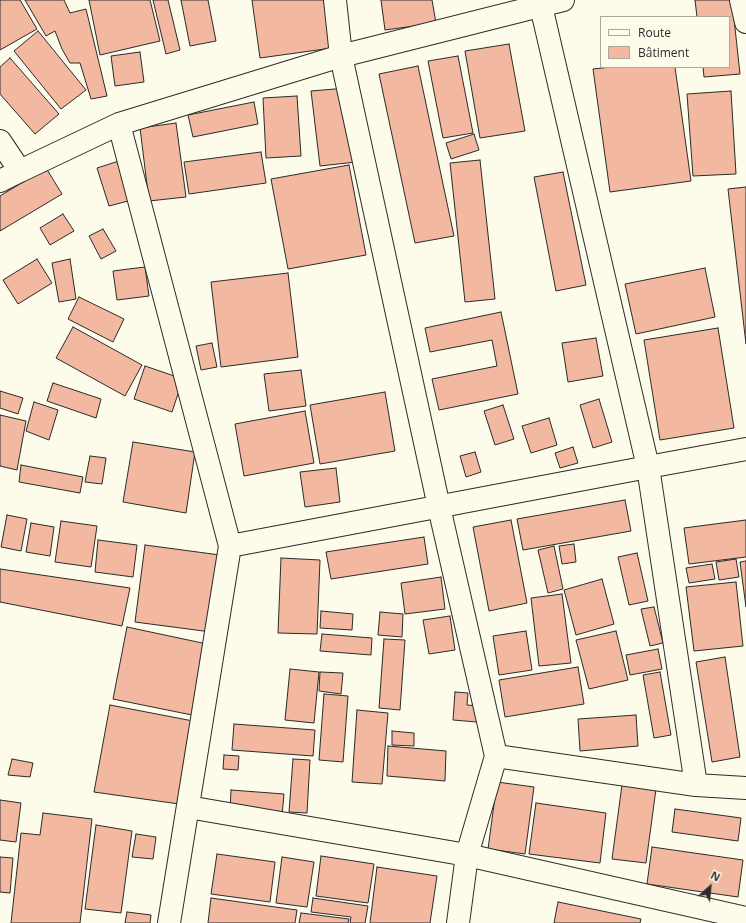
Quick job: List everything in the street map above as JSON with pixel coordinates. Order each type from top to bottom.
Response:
[{"type":"street","points":[[335,0],[341,56],[439,507],[496,756],[467,855],[458,923]]},
{"type":"street","points":[[0,180],[119,124],[341,56],[563,0]]},
{"type":"street","points":[[741,0],[746,22]]},
{"type":"street","points":[[541,6],[648,467],[696,785]]},
{"type":"street","points":[[119,124],[230,546],[169,923]]},
{"type":"street","points":[[0,141],[20,171]]},
{"type":"street","points":[[230,546],[746,449]]},
{"type":"street","points":[[496,756],[696,785],[746,788]]},
{"type":"street","points":[[188,808],[467,855],[746,918]]},
{"type":"building","points":[[0,0],[20,0],[37,29],[0,50]]},
{"type":"building","points":[[25,0],[64,0],[70,13],[86,9],[107,96],[91,99],[80,63],[70,63],[62,49],[55,31],[46,36]]},
{"type":"building","points":[[89,0],[150,0],[160,41],[100,55]]},
{"type":"building","points":[[153,0],[168,0],[180,50],[166,54]]},
{"type":"building","points":[[181,0],[208,0],[216,41],[190,46]]},
{"type":"building","points":[[252,0],[325,0],[332,48],[260,58]]},
{"type":"building","points":[[381,0],[432,0],[436,23],[385,30]]},
{"type":"building","points":[[695,0],[732,0],[740,74],[704,77],[703,68],[730,68],[730,16],[697,16]]},
{"type":"building","points":[[38,31],[86,90],[61,109],[14,51]]},
{"type":"building","points":[[509,44],[525,131],[480,138],[465,51]]},
{"type":"building","points":[[140,52],[144,82],[115,86],[111,56]]},
{"type":"building","points":[[458,56],[473,133],[443,138],[428,61]]},
{"type":"building","points":[[10,58],[59,114],[35,134],[0,94],[0,67]]},
{"type":"building","points":[[418,66],[454,236],[415,243],[379,74]]},
{"type":"building","points":[[675,68],[691,181],[610,192],[593,69]]},
{"type":"building","points":[[347,88],[356,162],[320,166],[311,91]]},
{"type":"building","points":[[731,91],[736,174],[693,176],[687,94]]},
{"type":"building","points":[[297,96],[301,156],[266,158],[263,98]]},
{"type":"building","points":[[254,102],[258,124],[193,137],[188,115]]},
{"type":"building","points":[[176,123],[186,197],[149,201],[140,128]]},
{"type":"building","points":[[474,134],[479,150],[451,159],[446,143]]},
{"type":"building","points":[[261,152],[266,183],[189,194],[184,162]]},
{"type":"building","points":[[480,160],[495,299],[465,302],[450,163]]},
{"type":"building","points":[[119,161],[132,200],[109,206],[97,168]]},
{"type":"building","points":[[349,165],[366,255],[288,269],[271,179]]},
{"type":"building","points":[[46,168],[62,194],[0,231],[0,196]]},
{"type":"building","points":[[563,172],[586,285],[556,291],[534,177]]},
{"type":"building","points":[[746,187],[746,344],[728,189]]},
{"type":"building","points":[[63,214],[74,231],[50,245],[40,228]]},
{"type":"building","points":[[103,229],[116,251],[101,259],[89,236]]},
{"type":"building","points":[[37,259],[52,283],[18,304],[3,280]]},
{"type":"building","points":[[70,259],[76,299],[59,302],[52,263]]},
{"type":"building","points":[[145,267],[149,296],[117,300],[113,271]]},
{"type":"building","points":[[705,268],[715,317],[636,334],[625,284]]},
{"type":"building","points":[[288,273],[298,357],[221,367],[211,282]]},
{"type":"building","points":[[79,297],[124,319],[113,342],[68,319]]},
{"type":"building","points":[[501,312],[518,394],[439,410],[432,379],[497,366],[492,340],[430,352],[425,328]]},
{"type":"building","points":[[73,327],[142,365],[125,396],[56,358]]},
{"type":"building","points":[[718,328],[734,428],[660,440],[644,340]]},
{"type":"building","points":[[596,338],[603,376],[568,382],[562,343]]},
{"type":"building","points":[[212,343],[217,367],[201,370],[196,346]]},
{"type":"building","points":[[145,366],[183,379],[172,412],[134,399]]},
{"type":"building","points":[[301,370],[306,406],[269,411],[264,374]]},
{"type":"building","points":[[53,383],[101,399],[96,418],[47,401]]},
{"type":"building","points":[[0,391],[23,398],[18,414],[0,408]]},
{"type":"building","points":[[385,392],[395,451],[320,464],[310,405]]},
{"type":"building","points":[[599,399],[612,442],[593,448],[580,405]]},
{"type":"building","points":[[34,402],[58,410],[49,440],[26,431]]},
{"type":"building","points":[[503,405],[514,439],[495,445],[484,411]]},
{"type":"building","points":[[305,411],[314,463],[244,476],[235,424]]},
{"type":"building","points":[[0,415],[26,421],[17,470],[0,466]]},
{"type":"building","points":[[549,418],[557,445],[531,453],[522,426]]},
{"type":"building","points":[[133,442],[195,452],[186,513],[123,502]]},
{"type":"building","points":[[573,447],[578,463],[560,468],[555,453]]},
{"type":"building","points":[[475,452],[481,472],[466,477],[460,456]]},
{"type":"building","points":[[90,456],[106,458],[102,484],[85,482]]},
{"type":"building","points":[[21,465],[83,477],[80,493],[19,482]]},
{"type":"building","points":[[336,468],[340,502],[305,507],[300,472]]},
{"type":"building","points":[[625,500],[631,531],[523,550],[517,519]]},
{"type":"building","points":[[7,515],[27,519],[21,551],[1,547]]},
{"type":"building","points":[[511,520],[527,603],[489,611],[473,527]]},
{"type":"building","points":[[746,520],[746,557],[689,564],[684,528]]},
{"type":"building","points":[[61,521],[97,526],[91,567],[55,562]]},
{"type":"building","points":[[31,523],[54,527],[50,556],[26,552]]},
{"type":"building","points":[[424,537],[428,564],[331,579],[326,552]]},
{"type":"building","points":[[98,540],[137,545],[133,577],[95,572]]},
{"type":"building","points":[[574,544],[576,562],[562,564],[559,546]]},
{"type":"building","points":[[145,545],[220,555],[211,632],[135,622]]},
{"type":"building","points":[[554,546],[563,589],[548,593],[538,550]]},
{"type":"building","points":[[637,553],[648,601],[629,605],[618,557]]},
{"type":"building","points":[[281,558],[320,560],[317,634],[278,633]]},
{"type":"building","points":[[736,559],[739,577],[719,580],[716,562]]},
{"type":"building","points":[[746,561],[746,607],[740,562]]},
{"type":"building","points":[[712,564],[715,579],[689,583],[686,568]]},
{"type":"building","points":[[0,569],[130,588],[122,626],[0,602]]},
{"type":"building","points":[[441,577],[445,609],[405,614],[401,583]]},
{"type":"building","points":[[602,579],[614,624],[576,635],[564,590]]},
{"type":"building","points":[[736,582],[743,646],[694,651],[686,587]]},
{"type":"building","points":[[562,594],[571,663],[539,666],[531,598]]},
{"type":"building","points":[[654,607],[663,643],[650,646],[641,609]]},
{"type":"building","points":[[321,611],[353,614],[352,630],[320,628]]},
{"type":"building","points":[[380,612],[403,614],[402,637],[378,635]]},
{"type":"building","points":[[450,616],[455,650],[429,654],[423,620]]},
{"type":"building","points":[[127,627],[207,644],[192,715],[113,699]]},
{"type":"building","points":[[526,631],[532,670],[499,675],[493,636]]},
{"type":"building","points":[[616,631],[628,680],[589,689],[576,640]]},
{"type":"building","points":[[322,634],[372,638],[371,655],[320,651]]},
{"type":"building","points":[[384,639],[405,640],[400,710],[379,708]]},
{"type":"building","points":[[658,649],[662,669],[630,675],[626,655]]},
{"type":"building","points":[[725,657],[740,757],[712,762],[696,662]]},
{"type":"building","points":[[578,667],[584,704],[505,717],[499,680]]},
{"type":"building","points":[[290,669],[319,672],[314,723],[285,720]]},
{"type":"building","points":[[320,672],[343,673],[341,694],[319,691]]},
{"type":"building","points":[[660,672],[671,735],[654,738],[643,675]]},
{"type":"building","points":[[455,692],[468,693],[467,705],[478,706],[477,722],[453,720]]},
{"type":"building","points":[[324,694],[348,696],[343,762],[319,760]]},
{"type":"building","points":[[110,705],[193,721],[179,804],[94,792]]},
{"type":"building","points":[[357,710],[388,713],[382,784],[352,782]]},
{"type":"building","points":[[636,715],[638,746],[580,751],[578,719]]},
{"type":"building","points":[[234,724],[315,730],[313,756],[232,750]]},
{"type":"building","points":[[392,731],[414,733],[414,746],[392,745]]},
{"type":"building","points":[[388,746],[446,751],[445,781],[387,776]]},
{"type":"building","points":[[224,755],[239,756],[238,770],[223,769]]},
{"type":"building","points":[[12,759],[33,763],[30,777],[8,775]]},
{"type":"building","points":[[293,759],[310,760],[307,813],[289,812]]},
{"type":"building","points":[[497,782],[534,787],[525,854],[488,849]]},
{"type":"building","points":[[622,785],[656,789],[646,863],[612,859]]},
{"type":"building","points":[[231,790],[284,794],[282,816],[230,812]]},
{"type":"building","points":[[0,800],[21,803],[16,842],[0,840]]},
{"type":"building","points":[[536,803],[606,813],[600,863],[529,854]]},
{"type":"building","points":[[675,809],[741,818],[738,841],[672,832]]},
{"type":"building","points":[[43,813],[92,819],[80,923],[11,923],[21,833],[40,835]]},
{"type":"building","points":[[96,825],[132,831],[121,913],[85,909]]},
{"type":"building","points":[[136,834],[156,837],[153,859],[132,857]]},
{"type":"building","points":[[652,847],[743,860],[738,897],[647,884]]},
{"type":"building","points":[[217,854],[275,862],[270,902],[211,894]]},
{"type":"building","points":[[321,856],[374,864],[368,903],[316,896]]},
{"type":"building","points":[[0,857],[13,858],[10,893],[0,892]]},
{"type":"building","points":[[282,857],[314,862],[307,907],[276,903]]},
{"type":"building","points":[[377,867],[437,876],[430,923],[370,923]]},
{"type":"building","points":[[211,898],[297,910],[295,923],[208,923]]},
{"type":"building","points":[[313,898],[368,906],[365,923],[350,923],[351,917],[311,912]]},
{"type":"building","points":[[558,902],[641,919],[640,923],[554,923]]},
{"type":"building","points":[[127,912],[151,915],[150,923],[125,923]]},
{"type":"building","points":[[301,913],[349,919],[348,923],[299,923]]}]
